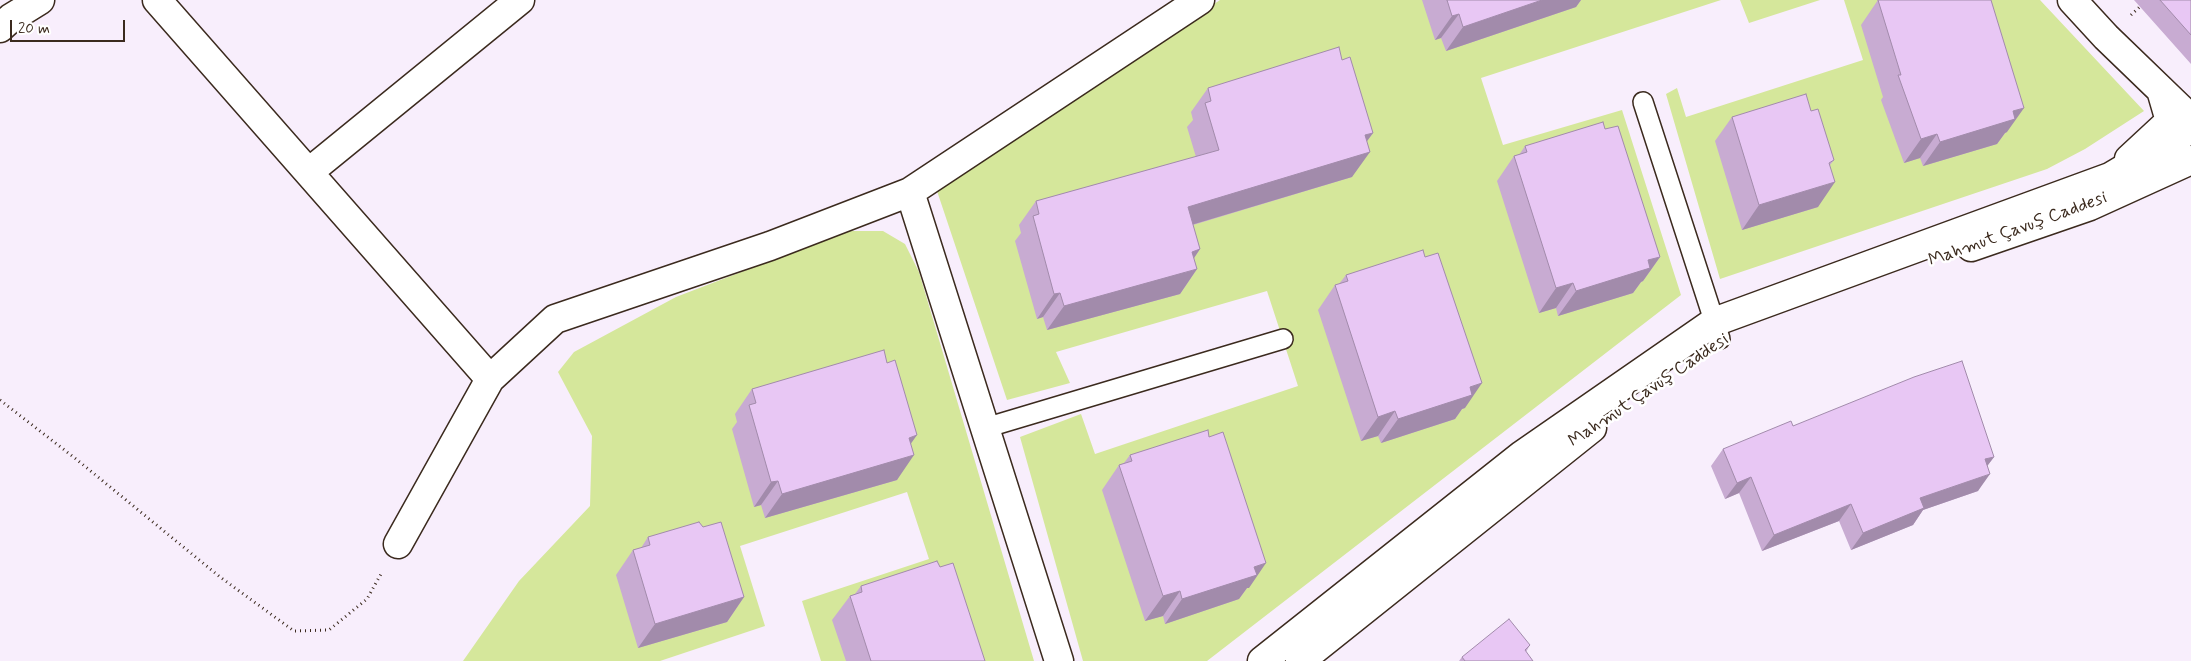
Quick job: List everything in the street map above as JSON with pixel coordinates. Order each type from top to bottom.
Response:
[{"type":"street","points":[[0,28],[40,0]]},
{"type":"street","points":[[157,0],[490,379]]},
{"type":"street","points":[[309,172],[520,0]]},
{"type":"street","points":[[398,544],[490,379],[555,319],[770,246],[910,192],[1200,0]]},
{"type":"street","points":[[2072,0],[2106,37],[2191,119]]},
{"type":"street","points":[[2110,177],[2170,121],[2160,90]]},
{"type":"street","points":[[1262,661],[1522,455],[1717,330],[2110,177],[2191,129]]},
{"type":"street","name":"Mahmut Çavuş Caddesi","points":[[1300,661],[1717,330],[1936,259],[2090,206],[2191,160]]},
{"type":"street","points":[[910,192],[1058,661]]},
{"type":"lane","points":[[1643,102],[1717,330]]},
{"type":"lane","points":[[985,428],[1283,339]]},
{"type":"path","points":[[0,400],[76,459],[220,577],[294,630],[329,630],[367,599],[398,544]]},
{"type":"green space","points":[[1220,0],[1721,0],[1481,78],[1503,145],[1622,110],[1681,295],[1207,661],[1083,661],[1020,437],[1081,414],[1095,454],[1298,386],[1267,291],[1056,352],[1070,383],[1007,400],[937,191]]},
{"type":"green space","points":[[1740,0],[1820,0],[1749,23]]},
{"type":"green space","points":[[1844,0],[2040,0],[2144,111],[2085,149],[2047,169],[1720,279],[1666,94],[1677,88],[1686,117],[1863,60]]},
{"type":"green space","points":[[848,231],[883,231],[905,244],[919,272],[1034,661],[821,661],[802,601],[929,559],[907,492],[740,546],[765,626],[660,661],[463,661],[519,581],[590,506],[592,436],[558,372],[574,352],[676,297]]},
{"type":"building","points":[[1447,0],[1542,0],[1463,27],[1459,14],[1452,16]]},
{"type":"building","points":[[1878,0],[1991,0],[2024,108],[2013,111],[2015,119],[1940,142],[1937,134],[1921,139],[1898,75],[1901,75]]},
{"type":"building","points":[[2160,0],[2191,0],[2191,35]]},
{"type":"building","points":[[1339,47],[1342,60],[1350,57],[1373,133],[1365,135],[1370,152],[1188,207],[1200,249],[1192,252],[1197,269],[1064,306],[1060,293],[1054,294],[1033,216],[1039,214],[1036,201],[1219,150],[1205,103],[1211,101],[1208,88]]},
{"type":"building","points":[[1806,94],[1811,111],[1818,109],[1834,160],[1829,163],[1835,182],[1759,205],[1732,117]]},
{"type":"building","points":[[1603,122],[1605,129],[1618,126],[1660,257],[1648,260],[1650,268],[1576,291],[1573,283],[1556,288],[1514,156],[1527,152],[1525,146]]},
{"type":"building","points":[[1423,250],[1425,257],[1438,253],[1482,383],[1470,387],[1472,395],[1398,419],[1395,411],[1378,417],[1335,285],[1348,281],[1346,275]]},
{"type":"building","points":[[884,350],[887,363],[895,360],[917,435],[909,438],[914,455],[782,494],[778,481],[771,482],[749,405],[756,403],[752,389]]},
{"type":"building","points":[[1962,361],[1994,457],[1985,459],[1990,474],[1920,498],[1924,508],[1863,533],[1851,504],[1774,535],[1751,477],[1737,483],[1723,449],[1791,421],[1793,426],[1914,377]]},
{"type":"building","points":[[1208,430],[1209,437],[1223,432],[1266,563],[1254,567],[1257,575],[1182,599],[1180,591],[1163,596],[1119,465],[1132,461],[1130,455]]},
{"type":"building","points":[[699,522],[703,527],[721,522],[744,597],[655,624],[633,550],[650,545],[648,537]]},
{"type":"building","points":[[937,561],[940,567],[953,563],[985,661],[871,661],[850,596],[862,592],[861,586]]},
{"type":"building","points":[[1509,619],[1530,645],[1525,650],[1533,661],[1465,661],[1462,657]]}]
